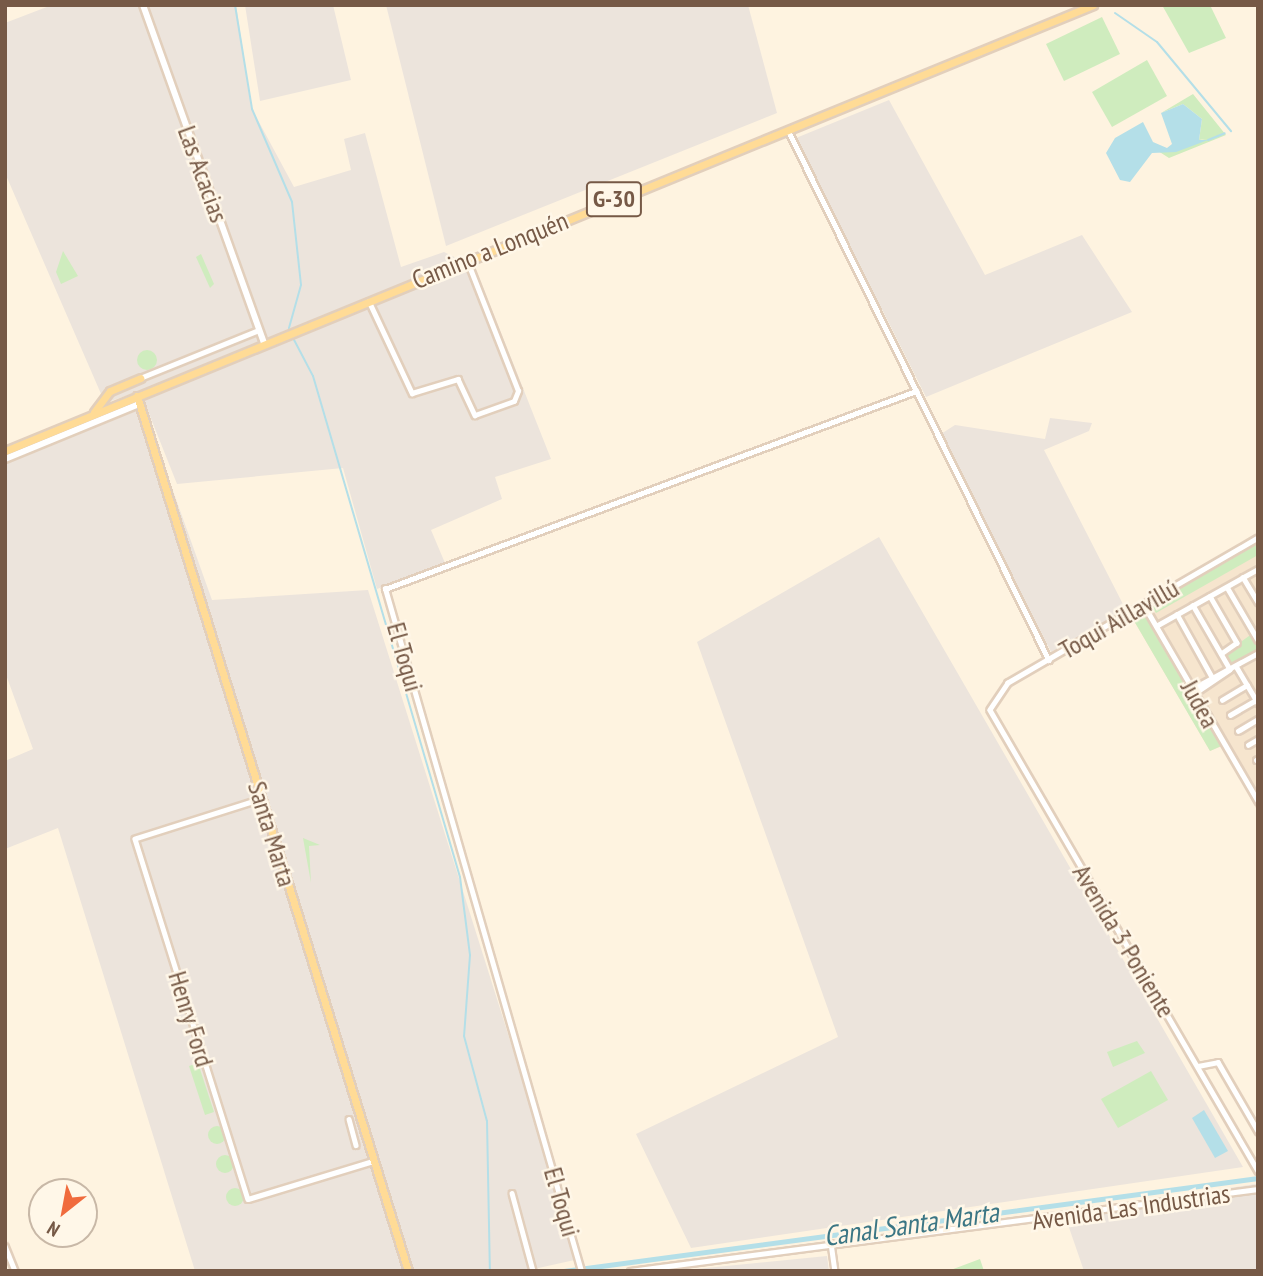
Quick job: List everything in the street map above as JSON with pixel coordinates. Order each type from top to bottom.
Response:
[{"type":"main road","name":"Las Acacias","points":[[142,5],[264,343]]},
{"type":"main road","name":"Camino a Lonquén","points":[[5,459],[264,343],[1093,5]]},
{"type":"main road","points":[[93,415],[110,391],[140,378]]},
{"type":"main road","name":"Camino a Lonquén","points":[[5,451],[93,415],[138,400]]},
{"type":"main road","name":"Santa Marta","points":[[138,400],[408,1271]]},
{"type":"street","points":[[787,130],[1049,660]]},
{"type":"street","points":[[369,300],[412,393],[460,379],[475,415],[518,395],[466,260]]},
{"type":"street","points":[[140,378],[259,330]]},
{"type":"street","name":"El Toqui","points":[[581,1271],[385,589],[916,391]]},
{"type":"street","name":"Toqui Aillavillú","points":[[990,710],[1003,688],[1257,540]]},
{"type":"street","points":[[1156,626],[1258,569]]},
{"type":"street","points":[[1243,577],[1257,598]]},
{"type":"street","points":[[1227,587],[1258,640]]},
{"type":"street","points":[[1210,596],[1237,643],[1221,654]]},
{"type":"street","name":"Judea","points":[[1144,605],[1258,801]]},
{"type":"street","points":[[1193,605],[1230,669]]},
{"type":"street","points":[[1177,614],[1212,677]]},
{"type":"street","points":[[1193,691],[1212,677],[1258,653]]},
{"type":"street","points":[[1230,715],[1257,701],[1236,666]]},
{"type":"street","points":[[1193,691],[1230,669]]},
{"type":"street","points":[[1222,700],[1247,685]]},
{"type":"street","name":"Avenida 3 Poniente","points":[[990,710],[1258,1171]]},
{"type":"street","points":[[1238,731],[1258,719]]},
{"type":"street","points":[[1248,745],[1258,739]]},
{"type":"street","name":"Henry Ford","points":[[261,800],[135,839],[248,1199],[373,1161]]},
{"type":"street","points":[[1198,1066],[1218,1062],[1258,1131]]},
{"type":"street","points":[[349,1119],[356,1145]]},
{"type":"street","name":"Avenida Las Industrias","points":[[630,1271],[1258,1189]]},
{"type":"street","points":[[512,1193],[533,1270]]},
{"type":"street","points":[[831,1243],[835,1271]]},
{"type":"street","points":[[5,1246],[15,1271]]},
{"type":"shaded area","points":[[52,5],[236,5],[252,109],[294,187],[351,170],[344,139],[365,133],[401,267],[444,252],[475,267],[551,459],[495,477],[502,499],[431,530],[445,563],[377,589],[343,468],[177,484],[140,391],[105,403],[5,173],[5,23]]},
{"type":"shaded area","points":[[245,5],[333,5],[351,80],[260,101]]},
{"type":"shaded area","points":[[386,5],[748,5],[777,113],[446,246]]},
{"type":"shaded area","points":[[889,100],[985,275],[1082,235],[1132,312],[926,397],[796,138]]},
{"type":"shaded area","points":[[141,401],[212,600],[368,590],[579,1259],[525,1271],[195,1271],[58,828],[5,849],[5,761],[33,749],[5,672],[5,455]]},
{"type":"shaded area","points":[[1050,418],[1092,423],[1089,431],[1044,450],[1126,610],[1051,652],[941,434],[955,425],[1045,439]]},
{"type":"shaded area","points":[[879,537],[1243,1167],[691,1248],[636,1134],[838,1037],[697,642]]},
{"type":"shaded area","points":[[1258,540],[1258,812],[1222,746],[1210,751],[1130,614]]},
{"type":"shaded area","points":[[1256,1184],[1258,1271],[1084,1271],[1064,1213]]},
{"type":"shaded area","points":[[827,1256],[829,1271],[676,1271]]},
{"type":"green space","points":[[1162,5],[1210,5],[1226,38],[1189,53]]},
{"type":"green space","points":[[1102,17],[1120,54],[1064,81],[1046,44]]},
{"type":"green space","points":[[1147,60],[1167,96],[1112,127],[1092,92]]},
{"type":"green space","points":[[1193,94],[1226,135],[1169,158],[1158,151],[1206,139],[1199,140],[1202,119],[1183,104],[1161,113]]},
{"type":"green space","points":[[63,251],[78,276],[61,284],[56,272]]},
{"type":"green space","points":[[201,254],[214,284],[210,288],[196,257]]},
{"type":"green space","points":[[147,350],[154,353],[157,360],[154,367],[147,370],[140,367],[137,360],[140,353]]},
{"type":"green space","points":[[1258,543],[1258,555],[1156,613],[1152,607],[1165,597]]},
{"type":"green space","points":[[1141,608],[1222,746],[1210,751],[1130,614]]},
{"type":"green space","points":[[1253,633],[1258,649],[1230,665],[1223,655]]},
{"type":"green space","points":[[303,838],[320,845],[309,846],[311,883]]},
{"type":"green space","points":[[1137,1041],[1145,1053],[1113,1067],[1107,1052]]},
{"type":"green space","points":[[198,1063],[214,1112],[205,1115],[189,1066]]},
{"type":"green space","points":[[1151,1071],[1168,1100],[1118,1128],[1101,1099]]},
{"type":"green space","points":[[217,1126],[223,1129],[226,1135],[223,1141],[217,1144],[211,1141],[208,1135],[211,1129]]},
{"type":"green space","points":[[225,1155],[231,1158],[234,1164],[231,1170],[225,1173],[219,1170],[216,1164],[219,1158]]},
{"type":"green space","points":[[235,1188],[241,1191],[244,1197],[241,1203],[235,1206],[229,1203],[226,1197],[229,1191]]},
{"type":"green space","points":[[980,1259],[984,1271],[948,1271]]},
{"type":"water","points":[[1183,104],[1202,119],[1199,140],[1208,140],[1176,152],[1152,153],[1130,182],[1120,180],[1106,153],[1115,138],[1143,122],[1153,142],[1167,148],[1172,144],[1161,113]]},
{"type":"water","points":[[1204,1110],[1228,1151],[1215,1158],[1192,1118]]},
{"type":"waterway","points":[[235,5],[252,109],[292,202],[301,285],[289,328]]},
{"type":"waterway","points":[[1115,13],[1157,42],[1231,131]]},
{"type":"waterway","points":[[1208,140],[1225,133]]},
{"type":"waterway","points":[[292,336],[313,376],[460,877],[470,955],[464,1036],[487,1121],[490,1271]]},
{"type":"waterway","name":"Canal Santa Marta","points":[[564,1271],[1258,1178]]}]
